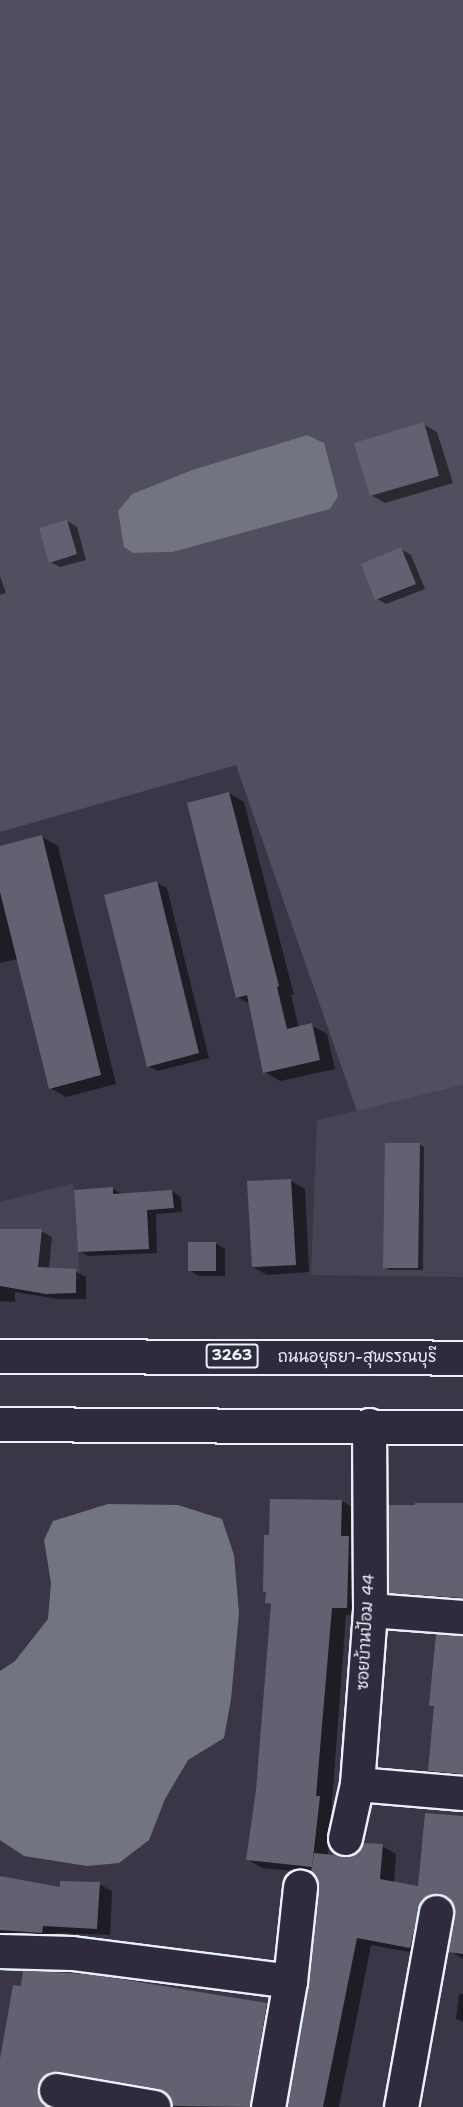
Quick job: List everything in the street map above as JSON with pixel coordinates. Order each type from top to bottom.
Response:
[{"type":"street","name":"ถนนอยุธยา-สุพรรณบุรี","points":[[0,1356],[463,1358]]},
{"type":"street","points":[[0,1424],[463,1427]]},
{"type":"street","name":"ซอยบ้านป้อม 44","points":[[345,1838],[357,1784],[369,1610],[369,1425]]},
{"type":"street","points":[[369,1610],[463,1617]]},
{"type":"street","points":[[357,1784],[463,1793]]},
{"type":"street","points":[[268,2107],[290,1981],[300,1887]]},
{"type":"street","points":[[401,2107],[436,1912]]},
{"type":"street","points":[[0,1951],[72,1953],[290,1981]]},
{"type":"street","points":[[56,2090],[154,2107]]},
{"type":"shaded area","points":[[0,0],[463,0],[463,1085],[357,1111],[236,765],[0,832]],"holes":[[[307,435],[330,509],[173,552],[133,553],[118,511],[132,494],[192,470]]]},
{"type":"shaded area","points":[[463,1085],[463,1277],[311,1275],[317,1120]]},
{"type":"shaded area","points":[[73,1183],[80,1281],[0,1284],[0,1202]]},
{"type":"water","points":[[307,435],[324,443],[338,496],[330,509],[173,552],[133,553],[124,547],[118,511],[132,494],[192,470]]},
{"type":"water","points":[[108,1504],[178,1505],[222,1519],[234,1555],[239,1613],[231,1699],[224,1738],[188,1760],[165,1799],[149,1840],[119,1863],[87,1866],[24,1856],[0,1840],[0,1671],[15,1661],[48,1619],[51,1583],[44,1540],[53,1521]]},
{"type":"building","points":[[424,422],[439,476],[370,496],[354,443]]},
{"type":"building","points":[[67,520],[77,554],[49,563],[39,528]]},
{"type":"building","points":[[401,547],[416,584],[375,600],[361,564]]},
{"type":"building","points":[[229,792],[279,986],[277,987],[287,1029],[312,1023],[320,1060],[263,1073],[247,995],[236,998],[187,803]]},
{"type":"building","points":[[42,835],[101,1075],[49,1089],[0,892],[0,846]]},
{"type":"building","points":[[157,881],[199,1053],[147,1067],[104,895]]},
{"type":"building","points":[[385,1143],[420,1143],[418,1268],[383,1268]]},
{"type":"building","points":[[291,1179],[296,1265],[252,1267],[247,1181]]},
{"type":"building","points":[[113,1187],[113,1194],[172,1190],[174,1208],[147,1210],[149,1249],[78,1252],[74,1190]]},
{"type":"building","points":[[0,1229],[42,1229],[38,1267],[76,1269],[76,1293],[46,1294],[0,1286]]},
{"type":"building","points":[[188,1242],[216,1242],[216,1271],[188,1271]]},
{"type":"building","points":[[270,1499],[342,1500],[341,1536],[349,1536],[347,1608],[332,1608],[316,1796],[320,1796],[312,1867],[246,1860],[256,1790],[271,1604],[265,1603],[266,1592],[263,1592],[264,1535],[269,1535]]},
{"type":"building","points":[[415,1503],[463,1503],[463,1598],[389,1593],[388,1505],[415,1505]]},
{"type":"building","points":[[436,1634],[463,1636],[463,1774],[428,1771],[434,1706],[429,1706]]},
{"type":"building","points":[[425,1813],[463,1816],[463,1954],[448,1952],[454,1906],[448,1897],[439,1894],[429,1895],[421,1900],[410,1948],[357,1938],[323,2107],[287,2107],[309,1983],[319,1889],[317,1879],[311,1872],[314,1853],[351,1857],[363,1843],[383,1844],[380,1879],[418,1886]]},
{"type":"building","points":[[0,1876],[60,1887],[60,1881],[100,1882],[97,1929],[43,1926],[42,1933],[0,1930]]},
{"type":"building","points":[[23,1970],[96,1975],[267,2003],[250,2107],[172,2106],[166,2093],[157,2089],[50,2072],[42,2078],[38,2086],[39,2097],[49,2107],[0,2107],[0,2059],[13,1985],[21,1986]]}]
